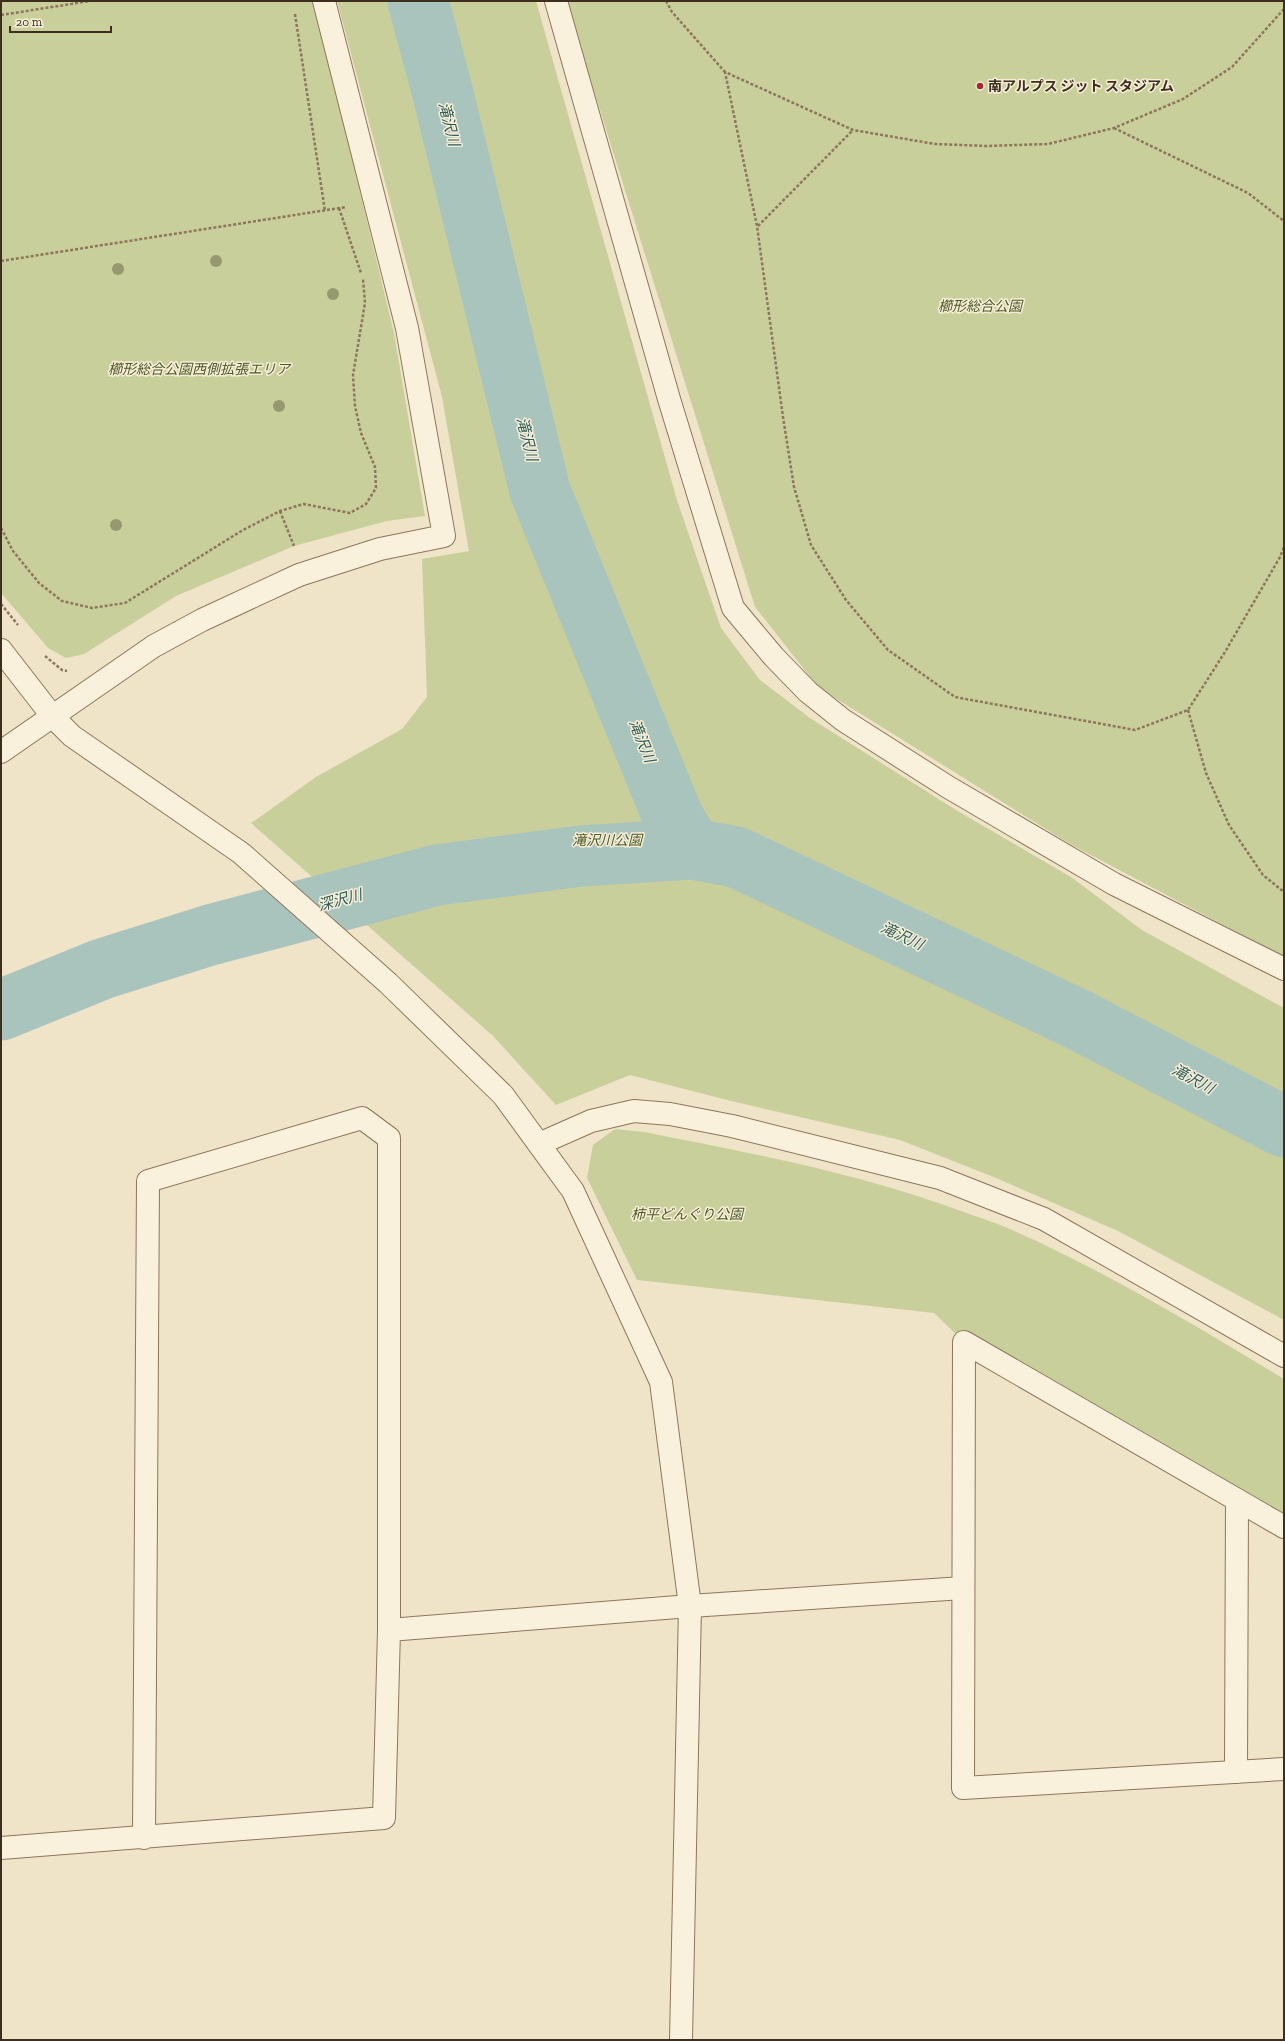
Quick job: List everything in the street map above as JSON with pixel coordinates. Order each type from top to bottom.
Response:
[{"type":"street","points":[[1,752],[154,646],[202,620],[299,575],[380,549],[444,536],[407,328],[324,1]]},
{"type":"street","points":[[556,1],[669,399],[733,608],[774,657],[808,692],[843,720],[948,787],[1107,881],[1284,969]]},
{"type":"street","points":[[1,650],[53,717],[72,736],[241,854],[388,983],[503,1095],[573,1191],[661,1382],[690,1606],[681,2040]]},
{"type":"street","points":[[539,1144],[591,1121],[634,1111],[670,1114],[732,1126],[940,1178],[1044,1219],[1284,1356]]},
{"type":"street","points":[[1,1848],[144,1838],[384,1818],[389,1630],[389,1138],[362,1118],[148,1181],[144,1838]]},
{"type":"street","points":[[1284,1527],[964,1342],[963,1788],[1284,1768]]},
{"type":"street","points":[[1236,1772],[1237,1500]]},
{"type":"street","points":[[389,1630],[690,1606],[963,1588]]},
{"type":"path","points":[[1,16],[73,2],[90,1]]},
{"type":"path","points":[[666,1],[672,12],[725,72],[853,130],[935,144],[987,146],[1048,144],[1114,128],[1183,99],[1232,67],[1284,9]]},
{"type":"path","points":[[294,9],[325,211]]},
{"type":"path","points":[[725,72],[757,226],[783,418],[794,487],[811,545],[846,600],[888,650],[955,697],[1135,730],[1188,710],[1225,652],[1280,557],[1284,547]]},
{"type":"path","points":[[1114,128],[1248,193],[1284,221]]},
{"type":"path","points":[[757,226],[853,130]]},
{"type":"path","points":[[1,261],[376,203]]},
{"type":"path","points":[[1,528],[14,551],[39,583],[62,601],[92,608],[125,603],[243,530],[280,511],[304,504],[350,513],[366,504],[376,488],[375,467],[361,433],[355,406],[353,375],[365,303],[363,278],[339,208]]},
{"type":"path","points":[[280,511],[294,546],[293,552]]},
{"type":"path","points":[[1188,710],[1206,773],[1229,825],[1262,875],[1284,892]]},
{"type":"green space","name":"櫛形総合公園西側拡張エリア","points":[[1,1],[312,1],[337,96],[394,333],[425,516],[387,521],[294,546],[176,596],[84,654],[66,658],[48,648],[1,593]]},
{"type":"green space","name":"滝沢川公園","points":[[337,1],[536,1],[677,500],[721,628],[760,680],[810,718],[956,810],[1071,877],[1142,930],[1284,1008],[1284,1320],[1118,1231],[996,1178],[900,1140],[731,1101],[630,1075],[556,1105],[493,1036],[251,823],[316,777],[402,729],[427,697],[422,559],[469,551],[442,397]]},
{"type":"green space","name":"櫛形総合公園","points":[[566,1],[1284,1],[1284,957],[1070,844],[819,688],[755,607]]},
{"type":"green space","name":"柿平どんぐり公園","points":[[615,1129],[644,1132],[804,1165],[883,1186],[961,1211],[1010,1229],[1045,1245],[1115,1281],[1217,1339],[1284,1379],[1284,1525],[964,1342],[934,1313],[637,1280],[587,1178],[593,1145]]},
{"type":"waterway","name":"滝沢川","points":[[418,1],[442,90],[540,491],[673,817],[692,849]]},
{"type":"waterway","name":"深沢川","points":[[1,1010],[102,969],[210,935],[437,875],[581,856],[692,849],[736,857],[1079,1020],[1284,1127]]},
{"type":"place","name":"南アルプス ジット スタジアム","points":[[980,86]]}]
